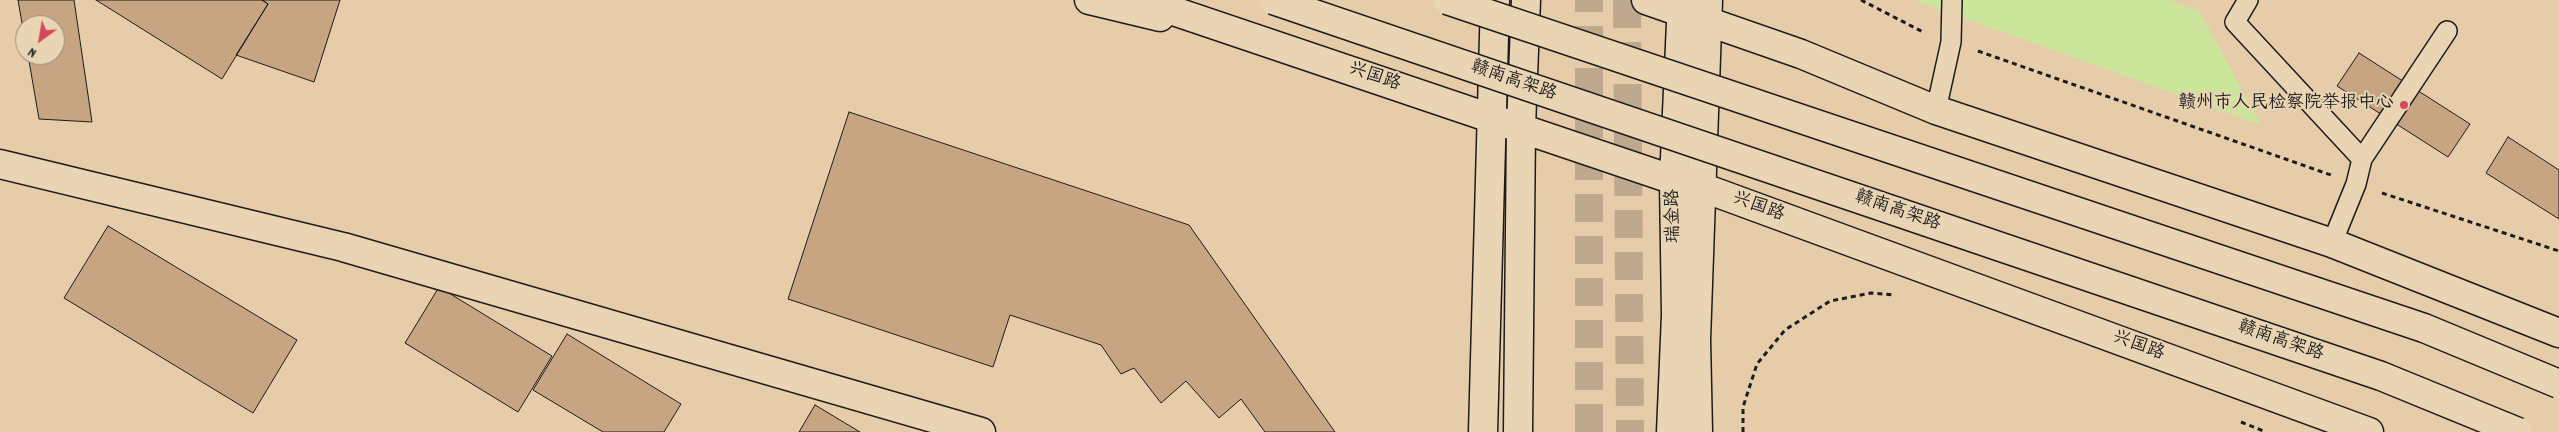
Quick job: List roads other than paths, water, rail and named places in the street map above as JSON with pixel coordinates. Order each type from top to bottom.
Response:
[{"type":"main road","points":[[1089,0],[1268,43]]},
{"type":"main road","name":"兴国路","points":[[1141,0],[1674,180],[1701,187],[2369,432]]},
{"type":"main road","name":"赣南高架路","points":[[1273,0],[2381,376],[2518,432]]},
{"type":"main road","points":[[1446,0],[2424,328],[2559,384]]},
{"type":"main road","points":[[1483,432],[1495,0]]},
{"type":"main road","points":[[1518,432],[1521,127],[1526,0]]},
{"type":"main road","points":[[1646,0],[1695,8],[1936,110],[2332,243],[2559,333]]},
{"type":"main road","points":[[1695,8],[1701,187],[1696,340],[1698,432]]},
{"type":"main road","name":"瑞金路","points":[[1671,432],[1676,315],[1674,180],[1695,8]]},
{"type":"main road","points":[[0,164],[343,247],[981,432]]},
{"type":"lane","points":[[1936,110],[1951,42],[1952,0]]},
{"type":"lane","points":[[2248,0],[2235,22],[2362,159]]},
{"type":"lane","points":[[2332,243],[2356,184],[2362,159],[2447,31]]},
{"type":"tunnel","points":[[1589,0],[1589,432]]},
{"type":"tunnel","points":[[1627,0],[1630,432]]},
{"type":"place","name":"赣州市人民检察院举报中心","points":[[2404,105]]}]
